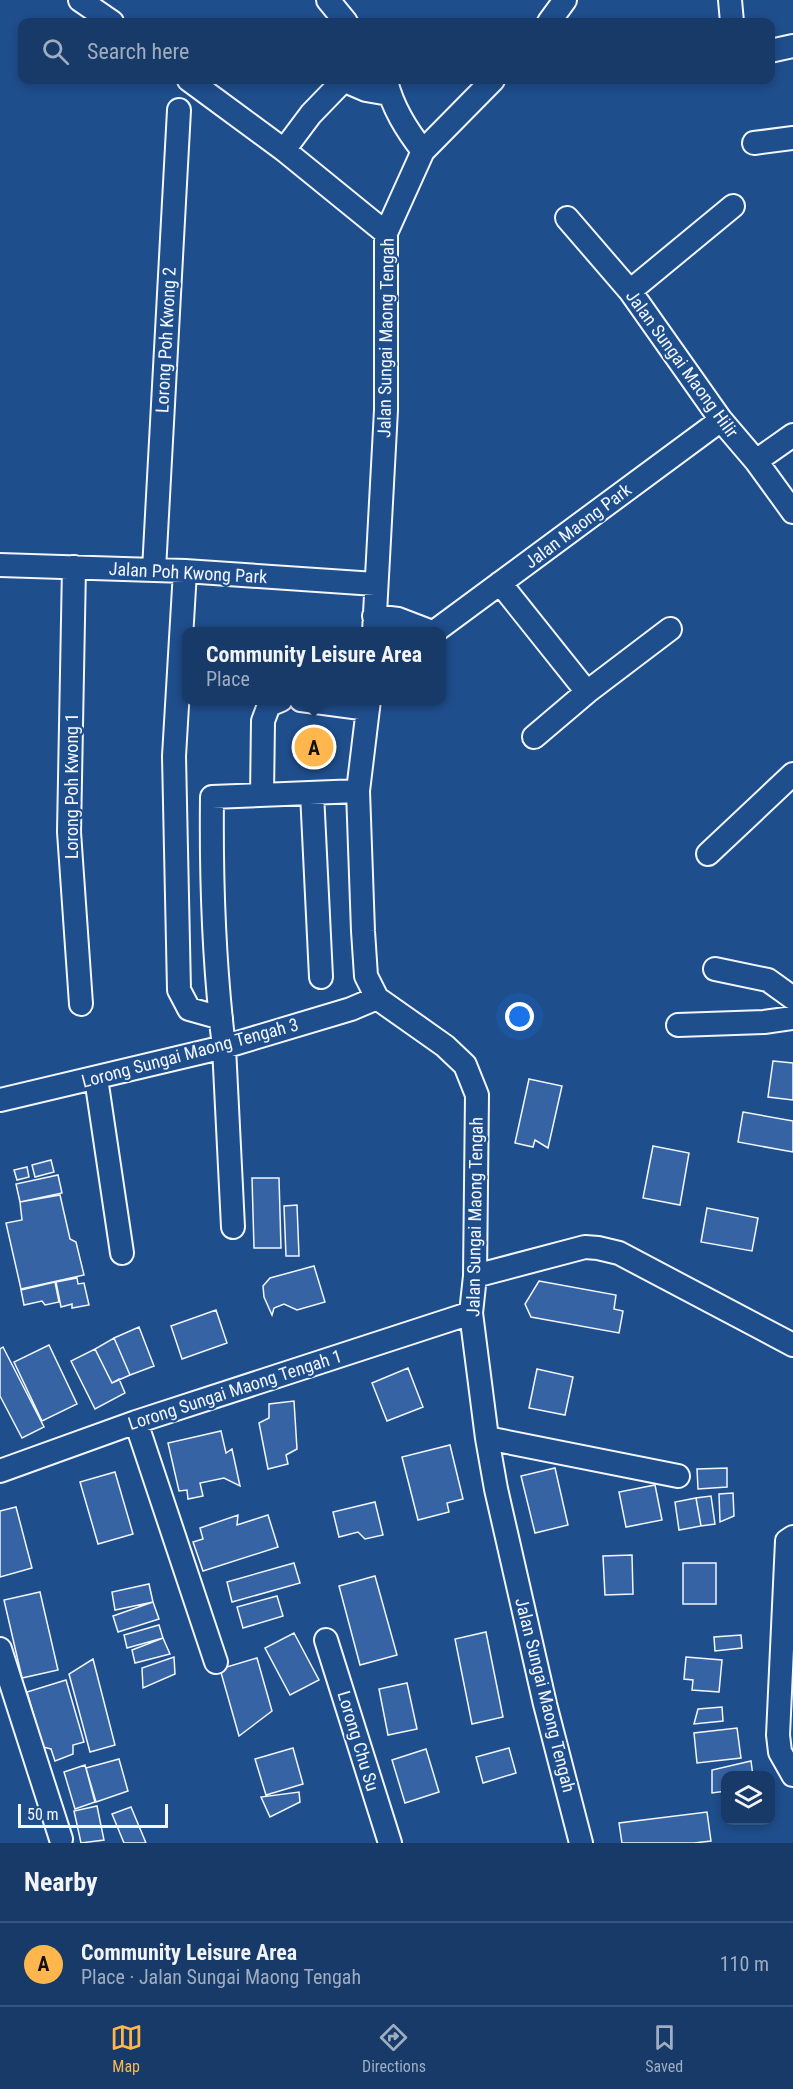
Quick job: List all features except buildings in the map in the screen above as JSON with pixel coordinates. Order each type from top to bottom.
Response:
[{"type":"street","points":[[80,0],[106,18]]},
{"type":"street","points":[[328,0],[343,18]]},
{"type":"street","points":[[552,18],[565,0]]},
{"type":"street","points":[[730,0],[732,18]]},
{"type":"street","points":[[775,50],[793,46]]},
{"type":"street","points":[[194,84],[284,150],[386,233]]},
{"type":"street","points":[[284,150],[310,114],[340,84]]},
{"type":"street","points":[[352,84],[366,90],[388,87],[407,131],[423,151]]},
{"type":"street","name":"Jalan Sungai Maong Tengah","points":[[374,624],[386,410],[386,233],[423,151],[489,84]]},
{"type":"street","name":"Lorong Poh Kwong 2","points":[[154,570],[178,110]]},
{"type":"street","points":[[754,142],[793,138]]},
{"type":"street","points":[[630,291],[733,206]]},
{"type":"street","name":"Jalan Sungai Maong Hilir","points":[[567,218],[630,291],[721,420],[756,461],[793,512]]},
{"type":"street","name":"Jalan Maong Park","points":[[440,627],[721,420]]},
{"type":"street","points":[[756,461],[793,435]]},
{"type":"street","name":"Jalan Poh Kwong Park","points":[[0,565],[185,571],[375,584]]},
{"type":"street","name":"Lorong Poh Kwong 1","points":[[74,567],[69,832],[81,1004]]},
{"type":"street","points":[[185,571],[174,756],[179,990],[189,1009],[221,1018]]},
{"type":"street","points":[[500,583],[587,692]]},
{"type":"street","name":"Jalan Maong Park","points":[[374,624],[398,619],[420,627]]},
{"type":"street","points":[[534,737],[587,692],[670,629]]},
{"type":"street","points":[[262,795],[262,721],[269,705]]},
{"type":"street","name":"Jalan Sungai Maong Tengah","points":[[368,705],[358,791],[366,976],[378,998],[445,1046],[465,1065],[477,1095],[475,1276],[471,1313],[487,1438],[496,1489],[543,1694],[580,1843]]},
{"type":"street","points":[[708,854],[793,774]]},
{"type":"street","points":[[175,796],[212,797],[358,791]]},
{"type":"street","points":[[312,793],[321,977]]},
{"type":"street","points":[[212,797],[212,877],[225,1047],[233,1227]]},
{"type":"street","points":[[715,969],[768,981],[793,998]]},
{"type":"street","name":"Lorong Sungai Maong Tengah 3","points":[[0,1100],[225,1047],[351,1010],[378,998]]},
{"type":"street","points":[[678,1025],[764,1022],[793,1018]]},
{"type":"street","points":[[96,1078],[122,1254]]},
{"type":"street","points":[[475,1276],[585,1247],[598,1248],[619,1253],[793,1345]]},
{"type":"street","name":"Lorong Sungai Maong Tengah 1","points":[[0,1471],[136,1422],[471,1313]]},
{"type":"street","points":[[136,1422],[216,1662]]},
{"type":"street","points":[[487,1438],[678,1476]]},
{"type":"street","points":[[790,1764],[780,1752],[778,1735],[787,1541],[793,1537]]},
{"type":"street","name":"Lorong Chu Su","points":[[326,1640],[390,1843]]},
{"type":"street","points":[[0,1649],[61,1839]]},
{"type":"place","name":"Community Leisure Area","points":[[314,747]]}]
